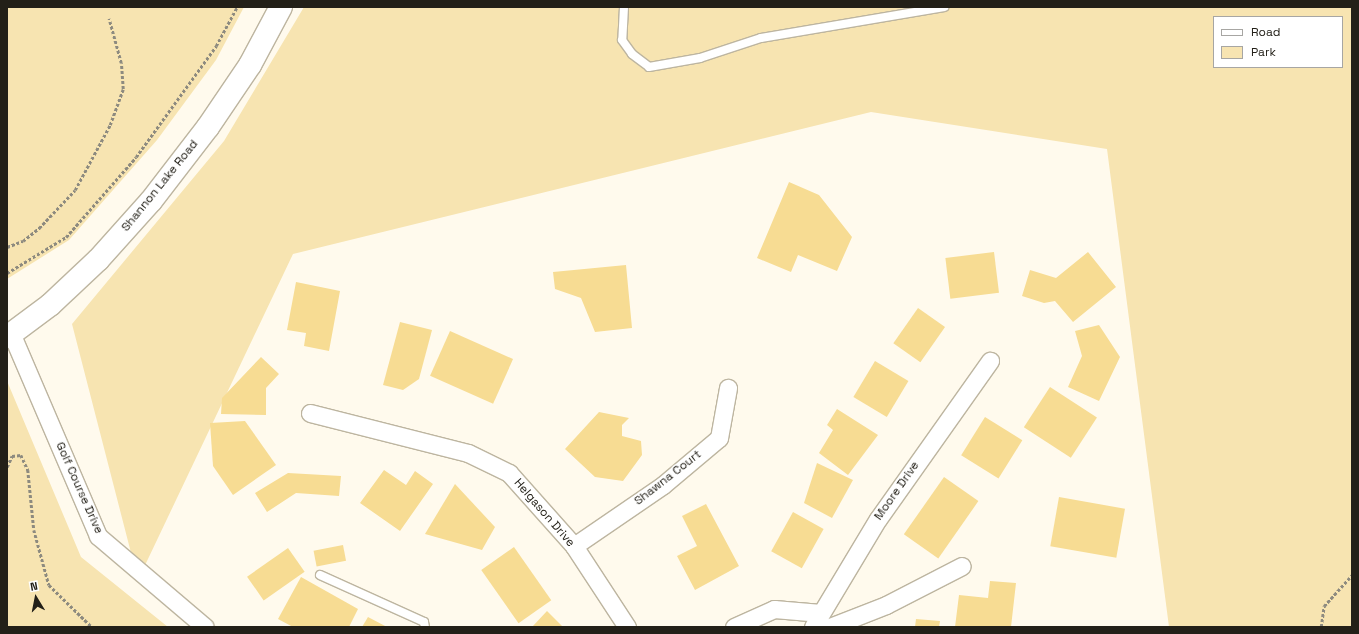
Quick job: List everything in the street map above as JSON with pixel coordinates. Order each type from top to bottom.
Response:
[{"type":"main road","name":"Shannon Lake Road","points":[[9,336],[50,305],[98,260],[151,201],[229,96],[281,7]]},
{"type":"street","name":"Golf Course Drive","points":[[9,336],[98,536],[205,627]]},
{"type":"street","name":"Moore Drive","points":[[822,622],[878,519],[990,361]]},
{"type":"street","name":"Shawna Court","points":[[574,546],[663,485],[720,438],[728,388]]},
{"type":"street","name":"Helgason Drive","points":[[310,413],[468,453],[510,473],[574,546],[627,627]]},
{"type":"street","points":[[734,627],[774,609],[822,622],[886,605],[962,566]]},
{"type":"lane","points":[[624,7],[622,40],[632,54],[649,67],[700,58],[761,38],[944,7]]},
{"type":"lane","points":[[320,575],[424,622],[425,627]]},
{"type":"path","points":[[7,273],[66,237],[131,162],[216,46],[238,7]]},
{"type":"path","points":[[7,247],[23,241],[39,228],[75,190],[110,125],[123,89],[121,63],[109,19]]},
{"type":"path","points":[[7,467],[12,456],[21,455],[28,470],[34,530],[49,584],[92,627]]},
{"type":"path","points":[[1321,627],[1324,606],[1352,575]]},
{"type":"green space","points":[[7,7],[244,7],[216,60],[157,140],[69,240],[7,279]]},
{"type":"green space","points":[[304,7],[1352,7],[1352,627],[1169,627],[1107,149],[871,112],[293,254],[138,580],[72,324],[224,141]]},
{"type":"green space","points":[[7,381],[81,557],[168,627],[7,627]]},
{"type":"building","points":[[789,182],[819,195],[852,237],[837,271],[798,255],[791,272],[757,258]]},
{"type":"building","points":[[994,252],[999,293],[950,299],[945,258]]},
{"type":"building","points":[[1088,252],[1116,287],[1073,322],[1055,301],[1044,303],[1022,296],[1030,270],[1056,278]]},
{"type":"building","points":[[626,265],[632,328],[595,332],[581,298],[555,289],[553,272]]},
{"type":"building","points":[[296,282],[340,291],[329,351],[304,346],[306,333],[287,330]]},
{"type":"building","points":[[918,308],[945,327],[920,362],[893,343]]},
{"type":"building","points":[[400,322],[432,330],[419,379],[403,390],[383,385]]},
{"type":"building","points":[[1099,325],[1120,357],[1099,401],[1068,387],[1082,356],[1075,331]]},
{"type":"building","points":[[450,331],[513,359],[493,404],[430,376]]},
{"type":"building","points":[[261,357],[279,374],[266,388],[266,415],[221,414],[222,398]]},
{"type":"building","points":[[875,361],[908,381],[887,417],[853,397]]},
{"type":"building","points":[[1050,387],[1097,417],[1071,458],[1024,427]]},
{"type":"building","points":[[837,409],[878,435],[848,475],[819,453],[833,430],[827,425]]},
{"type":"building","points":[[599,412],[629,418],[622,425],[622,436],[641,441],[642,455],[623,481],[595,477],[565,449]]},
{"type":"building","points":[[985,417],[1022,440],[998,478],[961,455]]},
{"type":"building","points":[[245,421],[276,465],[233,495],[213,466],[210,423]]},
{"type":"building","points":[[817,463],[853,480],[832,518],[804,503]]},
{"type":"building","points":[[384,470],[406,485],[415,471],[433,484],[400,531],[360,503]]},
{"type":"building","points":[[288,473],[341,476],[339,496],[296,493],[267,512],[255,493]]},
{"type":"building","points":[[944,477],[978,501],[938,558],[904,534]]},
{"type":"building","points":[[455,484],[495,527],[482,550],[425,534]]},
{"type":"building","points":[[1059,497],[1125,509],[1116,558],[1050,546]]},
{"type":"building","points":[[706,504],[739,566],[695,590],[677,556],[697,546],[682,516]]},
{"type":"building","points":[[793,512],[824,529],[802,568],[771,551]]},
{"type":"building","points":[[343,545],[346,561],[317,566],[314,551]]},
{"type":"building","points":[[514,547],[551,600],[519,623],[481,570]]},
{"type":"building","points":[[288,548],[305,572],[264,600],[247,577]]},
{"type":"building","points":[[301,577],[358,609],[349,627],[293,627],[278,619]]},
{"type":"building","points":[[990,581],[1016,583],[1011,627],[955,627],[959,595],[988,598]]},
{"type":"building","points":[[547,611],[563,627],[532,627]]},
{"type":"building","points":[[368,617],[387,627],[362,627]]},
{"type":"building","points":[[916,619],[940,621],[939,627],[915,627]]}]
